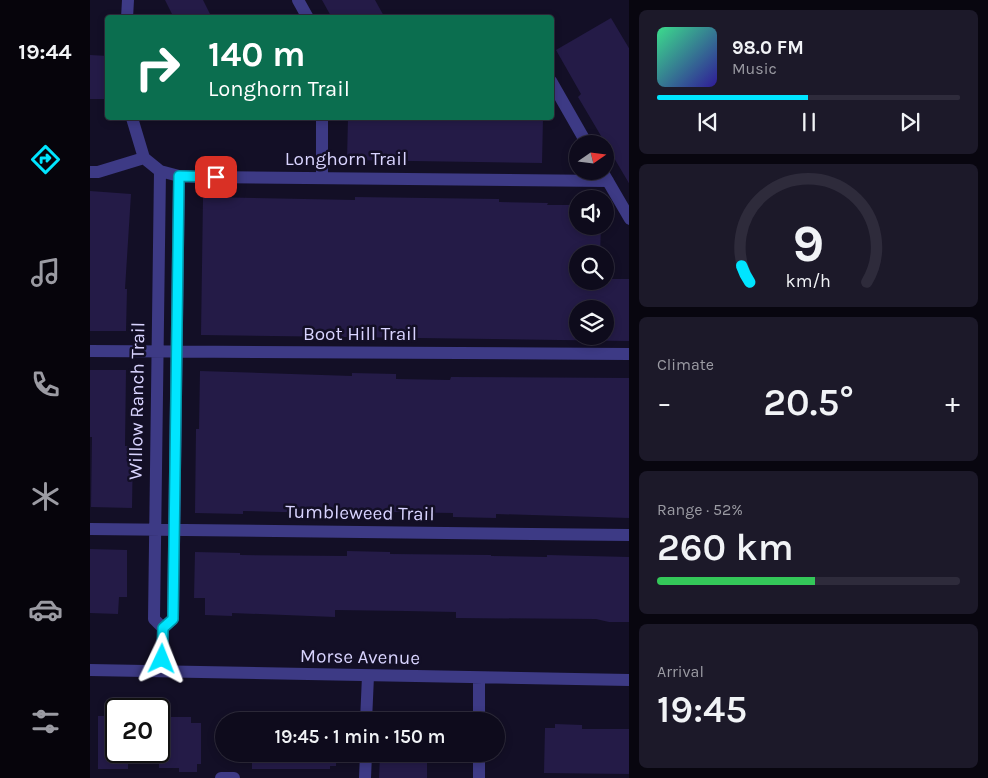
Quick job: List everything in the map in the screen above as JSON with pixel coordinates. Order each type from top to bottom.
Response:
[{"type":"street","points":[[127,15],[128,0]]},
{"type":"street","points":[[298,0],[306,15]]},
{"type":"street","points":[[554,86],[582,135]]},
{"type":"street","points":[[90,172],[98,172],[144,158],[133,120]]},
{"type":"street","points":[[322,120],[322,177]]},
{"type":"street","name":"Longhorn Trail","points":[[144,158],[160,170],[179,176],[569,176]]},
{"type":"street","name":"Willow Ranch Trail","points":[[160,170],[156,352],[154,619],[163,628],[162,671]]},
{"type":"street","name":"Willow Ranch Trail","points":[[163,628],[173,619],[179,176]]},
{"type":"street","points":[[607,180],[629,218]]},
{"type":"street","name":"Boot Hill Trail","points":[[90,351],[629,354]]},
{"type":"street","name":"Tumbleweed Trail","points":[[90,529],[629,535]]},
{"type":"street","name":"Morse Avenue","points":[[90,670],[629,680]]},
{"type":"street","points":[[366,712],[368,676]]},
{"type":"street","points":[[479,678],[479,712]]},
{"type":"street","points":[[365,778],[366,762]]},
{"type":"street","points":[[479,762],[479,778]]},
{"type":"street","points":[[221,778],[234,778]]},
{"type":"building","points":[[165,0],[203,0],[210,15],[172,15]]},
{"type":"building","points":[[322,0],[375,0],[383,15],[330,15]]},
{"type":"building","points":[[611,18],[629,48],[629,183],[614,158],[614,135],[600,135],[578,97],[581,94],[556,50]]},
{"type":"building","points":[[90,55],[105,56],[105,99],[90,99]]},
{"type":"building","points":[[348,120],[543,120],[542,163],[347,160]]},
{"type":"building","points":[[90,191],[131,194],[125,289],[127,289],[126,331],[90,331]]},
{"type":"building","points":[[203,197],[355,200],[355,197],[499,199],[499,202],[569,205],[569,235],[601,235],[600,245],[569,245],[569,290],[614,290],[614,279],[629,279],[629,341],[614,341],[614,300],[569,300],[569,340],[201,335]]},
{"type":"building","points":[[90,370],[126,370],[125,446],[133,446],[132,508],[91,507],[92,437],[90,437]]},
{"type":"building","points":[[200,371],[352,376],[352,373],[396,374],[396,379],[450,380],[451,377],[629,378],[629,518],[496,514],[496,518],[453,517],[453,513],[394,512],[394,515],[243,511],[243,514],[195,513],[196,429],[199,429]]},
{"type":"building","points":[[90,549],[127,550],[127,597],[119,597],[118,614],[90,613]]},
{"type":"building","points":[[347,551],[390,552],[390,554],[629,557],[629,622],[609,622],[596,619],[456,618],[456,612],[406,611],[335,610],[335,617],[232,613],[232,616],[205,615],[205,598],[194,598],[195,552],[240,553],[240,555],[347,556]]},
{"type":"building","points":[[98,716],[105,716],[105,763],[128,763],[128,769],[98,769]]},
{"type":"building","points":[[170,717],[191,717],[191,723],[201,723],[201,764],[197,764],[197,772],[179,772],[179,768],[159,768],[159,763],[170,763]]},
{"type":"building","points":[[555,724],[582,725],[582,729],[629,729],[629,774],[544,773],[545,728],[555,728]]},
{"type":"building","points":[[252,762],[336,762],[336,766],[330,766],[330,769],[252,769]]},
{"type":"building","points":[[380,762],[427,762],[427,778],[379,778]]},
{"type":"route","points":[[162,659],[163,628],[173,619],[179,176],[216,177]]}]
